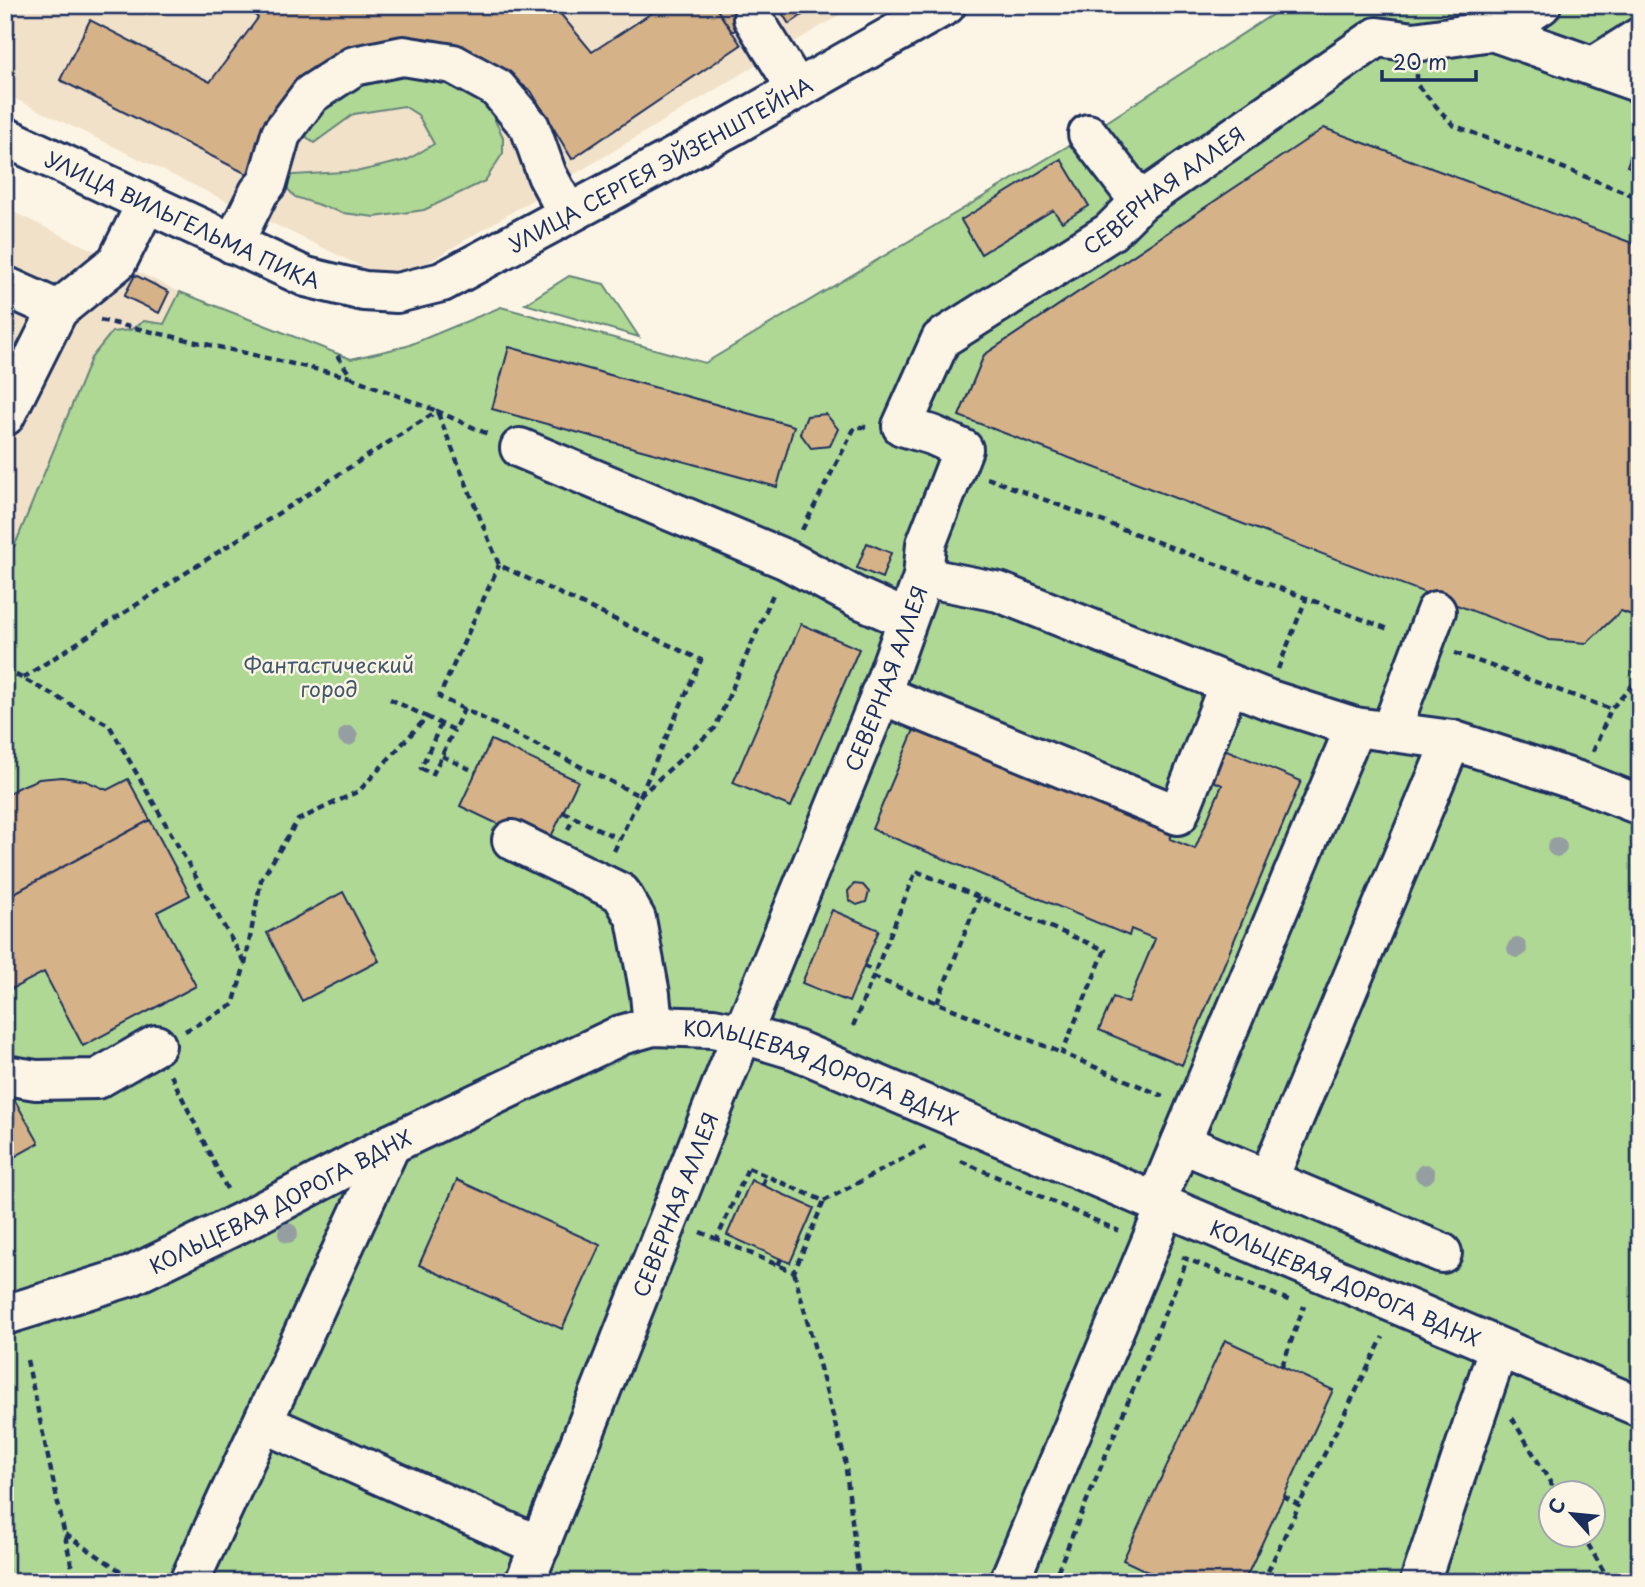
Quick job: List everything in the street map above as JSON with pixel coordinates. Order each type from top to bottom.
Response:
[{"type":"street","name":"УЛИЦА СЕРГЕЯ ЭЙЗЕНШТЕЙНА","points":[[364,292],[397,293],[442,282],[946,5]]},
{"type":"street","points":[[1499,33],[1541,5]]},
{"type":"street","points":[[753,19],[797,89]]},
{"type":"street","name":"СЕВЕРНАЯ АЛЛЕЯ","points":[[902,426],[940,339],[1110,232],[1140,202],[1377,37],[1414,42],[1492,31],[1499,33]]},
{"type":"street","points":[[1499,33],[1640,83]]},
{"type":"street","points":[[1594,66],[1640,37]]},
{"type":"street","points":[[233,244],[259,192],[267,183],[281,134],[311,94],[354,66],[403,56],[453,64],[497,88],[530,127],[547,175],[568,214]]},
{"type":"street","points":[[1088,134],[1140,202]]},
{"type":"street","name":"УЛИЦА ВИЛЬГЕЛЬМА ПИКА","points":[[5,137],[306,277],[364,292]]},
{"type":"street","points":[[5,416],[58,310],[117,262],[146,204]]},
{"type":"street","points":[[5,286],[58,310]]},
{"type":"street","points":[[902,426],[932,435],[963,449],[956,467]]},
{"type":"street","points":[[520,448],[787,560],[856,597],[906,618]]},
{"type":"street","name":"СЕВЕРНАЯ АЛЛЕЯ","points":[[526,1582],[880,694],[923,577],[926,544],[956,467]]},
{"type":"street","points":[[923,577],[999,592],[1267,699],[1372,729],[1452,740],[1581,782],[1640,805]]},
{"type":"street","points":[[1009,1582],[1161,1204],[1188,1126],[1372,729],[1430,627]]},
{"type":"street","points":[[880,694],[1178,815],[1229,684]]},
{"type":"street","points":[[1268,1180],[1452,740]]},
{"type":"street","points":[[512,840],[621,893],[636,919],[653,1026]]},
{"type":"street","name":"КОЛЬЦЕВАЯ ДОРОГА ВДНХ","points":[[5,1315],[131,1276],[244,1222],[391,1144],[601,1043],[653,1026],[713,1028],[796,1050],[1161,1204],[1493,1364],[1640,1407]]},
{"type":"street","points":[[5,1075],[36,1080],[97,1079],[156,1045]]},
{"type":"street","points":[[1188,1126],[1268,1180],[1442,1253]]},
{"type":"street","points":[[189,1582],[391,1144]]},
{"type":"street","points":[[1420,1582],[1493,1364]]},
{"type":"street","points":[[263,1423],[540,1546]]},
{"type":"path","points":[[1414,42],[1418,85],[1453,125],[1640,198]]},
{"type":"path","points":[[58,310],[352,378],[437,411],[520,448]]},
{"type":"path","points":[[335,352],[352,378]]},
{"type":"path","points":[[437,411],[499,565],[701,660],[614,852],[621,893]]},
{"type":"path","points":[[23,678],[437,411]]},
{"type":"path","points":[[640,796],[715,728],[787,560],[855,427],[902,426]]},
{"type":"path","points":[[956,467],[1306,599],[1430,627],[1611,709]]},
{"type":"path","points":[[499,565],[439,697],[640,796]]},
{"type":"path","points":[[1267,699],[1306,599]]},
{"type":"path","points":[[5,668],[108,725],[245,964]]},
{"type":"path","points":[[1581,782],[1611,709],[1640,677]]},
{"type":"path","points":[[390,699],[454,730]]},
{"type":"path","points":[[441,724],[421,768],[433,774],[464,709]]},
{"type":"path","points":[[244,1222],[156,1045],[233,1005],[245,964],[261,880],[298,820],[359,791],[427,717]]},
{"type":"path","points":[[442,756],[476,772]]},
{"type":"path","points":[[563,812],[619,839]]},
{"type":"path","points":[[853,1026],[916,871],[1105,950],[1062,1053]]},
{"type":"path","points":[[937,1003],[979,897]]},
{"type":"path","points":[[863,966],[875,971]]},
{"type":"path","points":[[873,977],[1062,1053],[1188,1126]]},
{"type":"path","points":[[859,1582],[845,1460],[794,1272],[824,1201],[968,1123]]},
{"type":"path","points":[[794,1272],[717,1239],[748,1168],[824,1201]]},
{"type":"path","points":[[762,1185],[766,1175]]},
{"type":"path","points":[[778,1265],[781,1259]]},
{"type":"path","points":[[1053,1582],[1187,1259]]},
{"type":"path","points":[[1282,1366],[1304,1306]]},
{"type":"path","points":[[1271,1582],[1264,1580],[1383,1337]]},
{"type":"path","points":[[27,1360],[75,1582]]},
{"type":"path","points":[[1493,1364],[1549,1478]]},
{"type":"path","points":[[1283,1496],[1300,1505]]},
{"type":"path","points":[[64,1533],[136,1582]]},
{"type":"path","points":[[1590,1548],[1610,1582]]},
{"type":"shaded area","points":[[5,5],[856,5],[419,268],[375,273],[5,94]]},
{"type":"shaded area","points":[[5,208],[180,292],[5,645]]},
{"type":"green space","name":"Фантастический город","points":[[1287,5],[1640,5],[1640,1582],[5,1582],[5,562],[15,545],[91,358],[112,332],[130,330],[144,321],[164,324],[180,292],[351,359],[407,346],[501,307],[705,363],[1088,134]]},
{"type":"green space","points":[[370,73],[449,82],[489,108],[503,137],[503,153],[485,181],[424,210],[375,217],[343,213],[295,197],[276,176],[360,171],[407,160],[434,144],[418,115],[404,106],[354,114],[314,143],[302,133],[339,82]]},
{"type":"green space","points":[[569,276],[604,284],[639,337],[525,304]]},
{"type":"building","points":[[246,5],[562,5],[558,11],[592,52],[664,5],[714,5],[741,45],[572,159],[531,91],[481,56],[432,44],[371,48],[251,176],[60,80],[90,20],[210,82],[258,18]]},
{"type":"building","points":[[714,5],[773,5],[732,32]]},
{"type":"building","points":[[777,5],[817,5],[789,24]]},
{"type":"building","points":[[1324,128],[1640,246],[1640,618],[1621,611],[1587,643],[1549,640],[959,416],[984,355]]},
{"type":"building","points":[[1640,128],[1640,170],[1627,166]]},
{"type":"building","points":[[1061,159],[1089,206],[1062,222],[1053,210],[981,254],[961,220]]},
{"type":"building","points":[[135,275],[169,292],[159,313],[124,296]]},
{"type":"building","points":[[509,347],[794,426],[777,487],[492,409]]},
{"type":"building","points":[[826,414],[838,429],[830,446],[811,448],[800,433],[807,416]]},
{"type":"building","points":[[867,543],[891,553],[882,578],[857,568]]},
{"type":"building","points":[[801,624],[859,649],[791,807],[733,783]]},
{"type":"building","points":[[916,725],[1173,832],[1170,839],[1195,849],[1222,785],[1209,779],[1222,748],[1301,781],[1182,1065],[1099,1030],[1113,997],[1128,1003],[1155,939],[1131,929],[1129,936],[872,829]]},
{"type":"building","points":[[491,740],[578,781],[546,847],[460,806]]},
{"type":"building","points":[[62,777],[86,781],[107,790],[128,779],[150,820],[5,898],[5,796],[39,779]]},
{"type":"building","points":[[150,820],[190,895],[157,912],[196,986],[83,1046],[44,972],[12,989],[5,976],[5,898]]},
{"type":"building","points":[[854,884],[863,885],[869,892],[866,902],[857,905],[849,900],[848,891]]},
{"type":"building","points":[[343,892],[379,961],[302,1001],[267,933]]},
{"type":"building","points":[[832,910],[879,930],[849,1002],[802,983]]},
{"type":"building","points":[[5,1083],[39,1143],[5,1162]]},
{"type":"building","points":[[457,1180],[600,1245],[562,1329],[419,1265]]},
{"type":"building","points":[[751,1180],[814,1208],[790,1263],[727,1235]]},
{"type":"building","points":[[1225,1340],[1333,1390],[1244,1582],[1170,1582],[1123,1560]]}]
